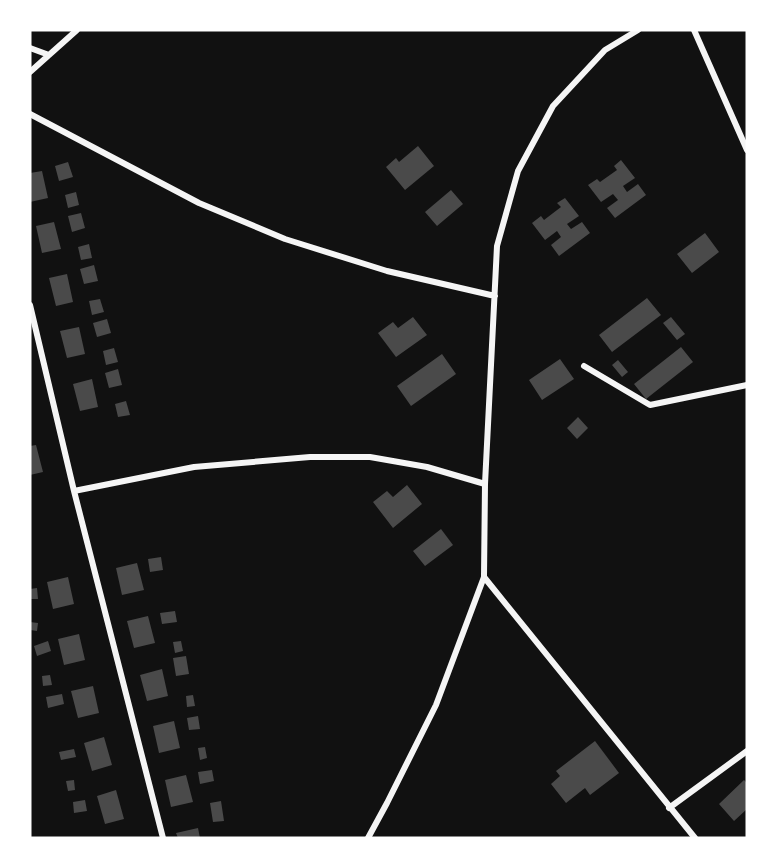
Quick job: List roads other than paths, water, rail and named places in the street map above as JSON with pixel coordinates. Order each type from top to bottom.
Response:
[{"type":"street","points":[[30,72],[76,30]]},
{"type":"street","points":[[368,838],[436,705],[484,577],[485,484],[497,246],[518,171],[553,106],[605,50],[638,30]]},
{"type":"street","points":[[694,30],[747,150]]},
{"type":"street","points":[[30,48],[49,55]]},
{"type":"street","points":[[30,114],[200,203],[285,239],[387,272],[495,296]]},
{"type":"street","points":[[30,305],[74,491],[163,838]]},
{"type":"street","points":[[584,366],[650,405],[747,385]]},
{"type":"street","points":[[74,491],[194,467],[310,457],[370,457],[427,467],[485,484]]},
{"type":"street","points":[[484,577],[695,838]]},
{"type":"street","points":[[669,808],[747,751]]}]
